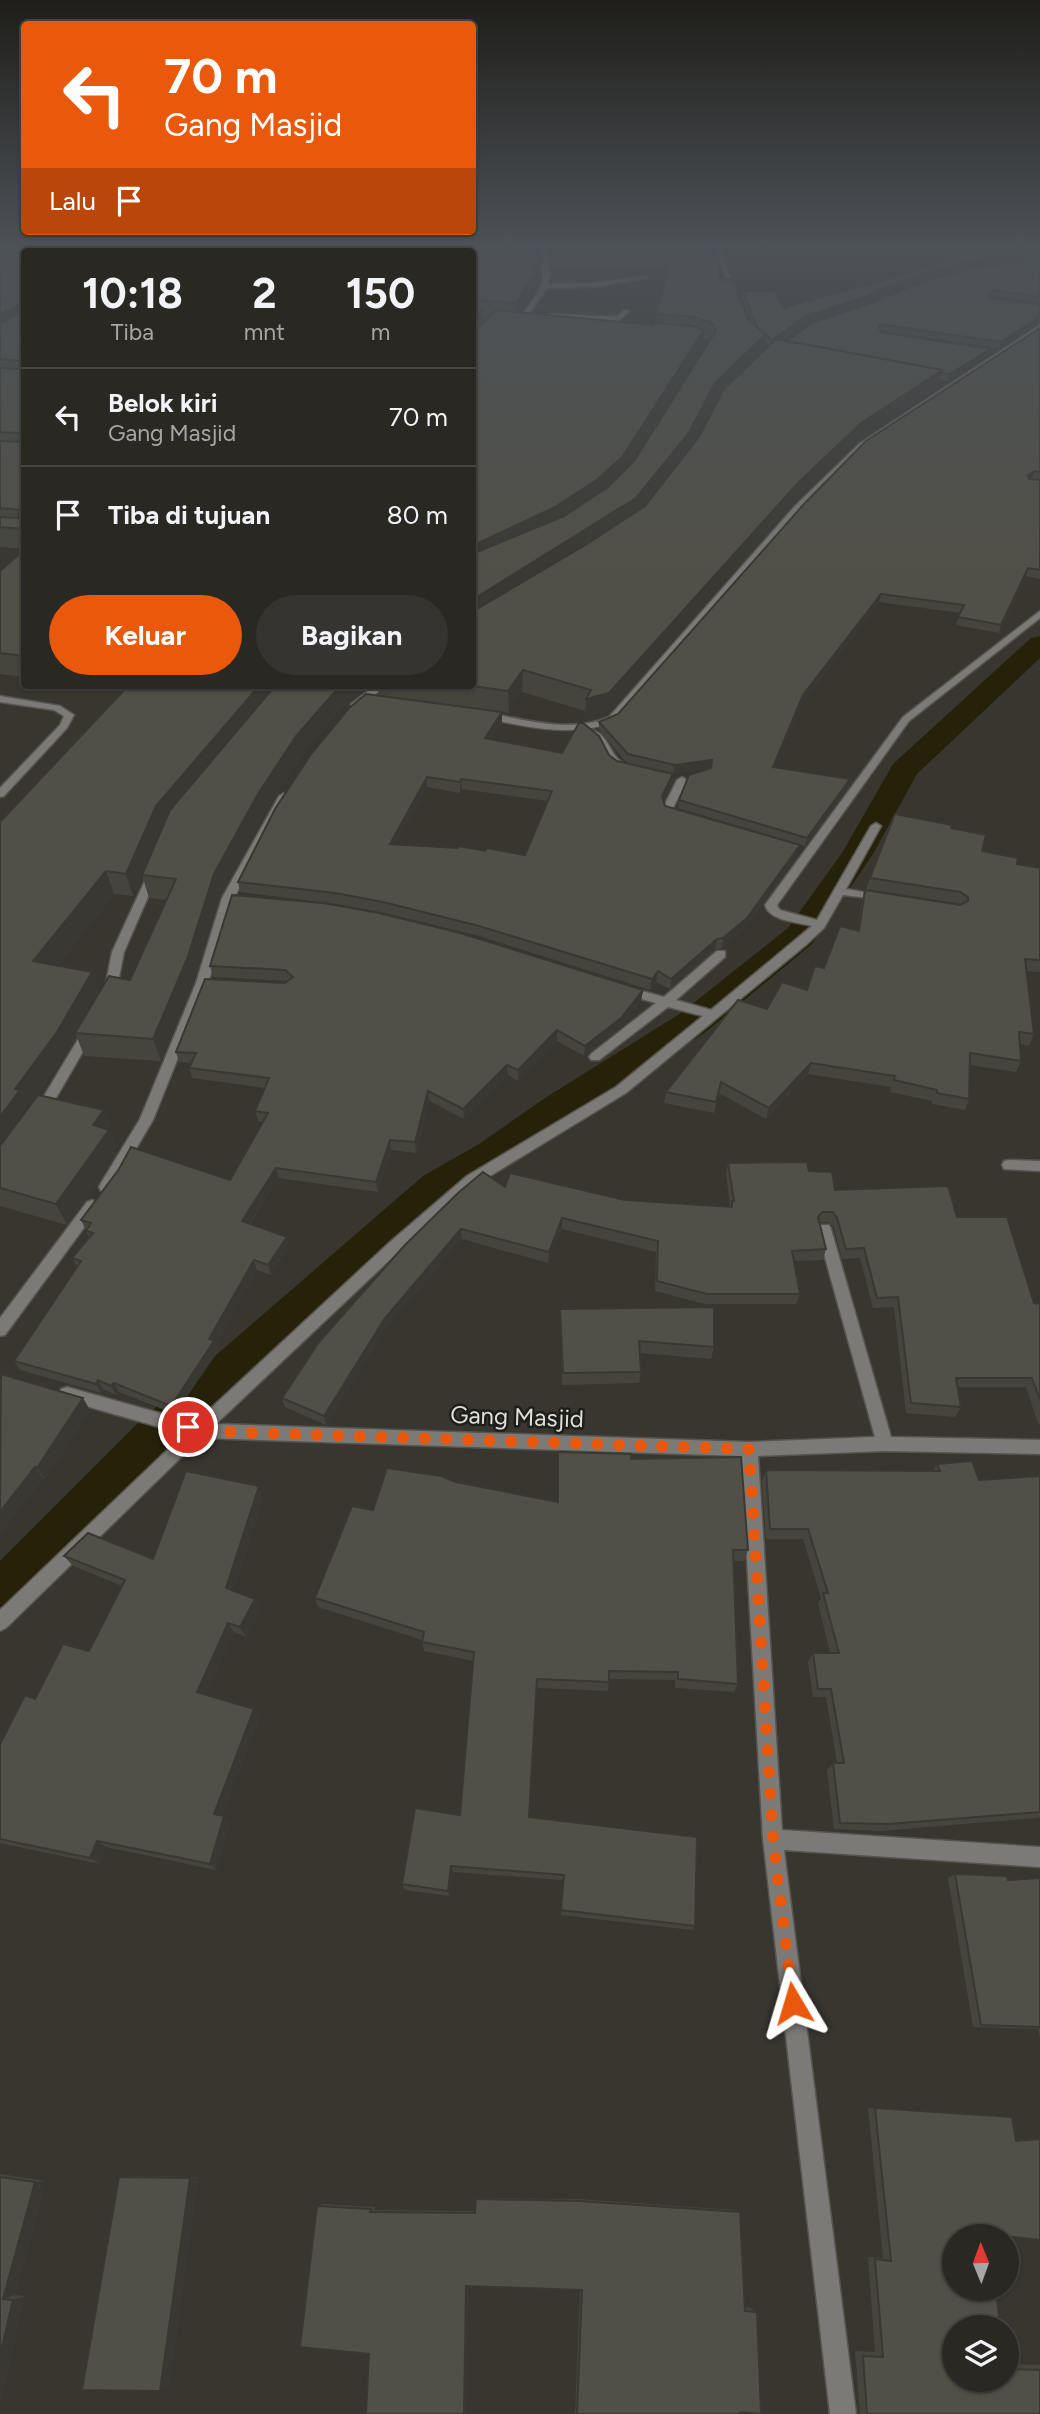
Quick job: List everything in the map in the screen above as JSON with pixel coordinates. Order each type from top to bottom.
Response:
[{"type":"street","points":[[473,713],[587,728],[611,719],[798,508],[861,445],[993,359]]},
{"type":"street","points":[[935,383],[948,386]]},
{"type":"street","points":[[816,925],[776,913],[771,905],[906,719],[1040,614]]},
{"type":"street","points":[[345,714],[376,689]]},
{"type":"street","points":[[363,698],[377,700]]},
{"type":"street","points":[[0,699],[57,708],[69,715],[64,726],[0,794]]},
{"type":"street","points":[[587,728],[604,744],[615,762],[638,772]]},
{"type":"street","points":[[667,779],[687,779],[668,808],[669,812],[692,820]]},
{"type":"street","points":[[0,1330],[116,1174],[146,1121],[209,983],[228,898],[270,818],[292,785]]},
{"type":"street","points":[[0,1622],[193,1429],[472,1180],[621,1090],[816,925],[876,826]]},
{"type":"street","points":[[797,849],[810,853]]},
{"type":"street","points":[[104,1005],[111,993],[118,952],[157,862]]},
{"type":"street","points":[[839,891],[891,900]]},
{"type":"street","points":[[228,898],[242,900]]},
{"type":"street","points":[[595,1057],[666,1002],[721,954]]},
{"type":"street","points":[[609,985],[710,1015]]},
{"type":"street","points":[[33,1124],[97,1017]]},
{"type":"street","points":[[1009,1165],[1040,1166]]},
{"type":"street","points":[[824,1229],[885,1444]]},
{"type":"street","name":"Gang Masjid","points":[[49,1389],[193,1429],[749,1449],[885,1444],[1040,1447]]},
{"type":"street","points":[[749,1449],[773,1839],[844,2414]]},
{"type":"street","points":[[773,1839],[1040,1857]]},
{"type":"building","points":[[0,359],[21,359],[21,369],[19,361]]},
{"type":"building","points":[[476,359],[685,359],[622,457],[598,479],[555,507],[476,544]]},
{"type":"building","points":[[699,359],[740,359],[715,383],[688,434],[636,498],[476,598],[476,552],[564,516],[608,487],[634,461]]},
{"type":"building","points":[[756,359],[881,359],[942,370],[861,423],[797,484],[609,693],[586,699],[591,690],[523,670],[508,691],[476,687],[476,610],[645,506],[699,437],[724,389]]},
{"type":"building","points":[[881,359],[975,359],[950,374],[941,373],[942,370]]},
{"type":"building","points":[[993,359],[1040,359],[1040,472],[1035,471],[1028,475],[1029,479],[1040,480],[1040,570],[1028,568],[1001,625],[958,617],[964,605],[881,594],[803,695],[773,767],[850,779],[807,838],[679,800],[689,775],[711,768],[712,760],[675,765],[628,754],[599,722],[618,714],[804,504],[866,441]]},
{"type":"building","points":[[0,368],[21,369],[21,435],[0,432]]},
{"type":"building","points":[[21,435],[21,529],[0,527],[0,517],[18,518],[20,510],[0,508],[0,441],[18,442]]},
{"type":"building","points":[[21,553],[21,656],[0,653],[0,571]]},
{"type":"building","points":[[125,689],[256,689],[156,806],[126,874],[106,871],[33,961],[92,972],[57,1032],[15,1089],[20,1090],[0,1117],[0,822]]},
{"type":"building","points":[[272,689],[337,689],[296,736],[258,794],[214,874],[187,959],[153,1039],[75,1033],[109,976],[130,980],[176,879],[142,875],[170,810]]},
{"type":"building","points":[[366,694],[502,712],[485,738],[562,753],[579,723],[583,723],[599,736],[609,755],[617,761],[673,774],[662,796],[665,806],[800,845],[747,918],[723,938],[717,939],[671,979],[658,971],[652,979],[479,926],[383,902],[335,893],[238,882],[275,809],[311,754],[349,708]],"holes":[[[427,777],[460,782],[461,779],[552,791],[525,855],[487,848],[485,851],[459,846],[390,844]]]},
{"type":"building","points":[[895,814],[986,835],[982,851],[1018,858],[1017,864],[1040,868],[1040,960],[1025,959],[1034,1034],[1019,1032],[1021,1061],[970,1053],[969,1099],[894,1080],[895,1076],[811,1063],[769,1108],[721,1082],[716,1102],[666,1092],[738,1000],[767,1009],[782,982],[807,990],[815,966],[824,968],[840,926],[859,931],[865,890],[960,905],[968,901],[968,897],[960,892],[870,878]]},
{"type":"building","points":[[232,895],[323,903],[379,913],[460,933],[643,990],[621,1018],[585,1046],[557,1030],[518,1070],[507,1065],[463,1109],[428,1091],[415,1142],[390,1140],[376,1182],[276,1168],[242,1221],[287,1237],[268,1265],[254,1260],[209,1339],[214,1341],[171,1406],[114,1383],[111,1386],[98,1380],[96,1384],[14,1361],[81,1261],[72,1258],[93,1233],[86,1231],[91,1223],[81,1220],[119,1169],[131,1147],[230,1180],[268,1113],[255,1111],[269,1078],[189,1068],[196,1053],[176,1052],[205,979],[285,983],[293,977],[285,970],[210,966]]},
{"type":"building","points":[[38,1095],[104,1110],[93,1125],[109,1130],[56,1204],[0,1188],[0,1146]]},
{"type":"building","points":[[807,1162],[809,1171],[832,1172],[835,1190],[948,1186],[957,1217],[1007,1217],[1034,1303],[1040,1304],[1040,1400],[1032,1378],[956,1378],[961,1407],[911,1403],[898,1297],[877,1298],[864,1248],[846,1249],[833,1212],[822,1212],[818,1217],[826,1249],[792,1251],[800,1294],[707,1294],[657,1281],[658,1241],[562,1218],[549,1252],[461,1229],[385,1318],[324,1416],[282,1398],[319,1342],[404,1246],[483,1172],[505,1187],[510,1173],[625,1200],[732,1207],[734,1201],[728,1163]]},
{"type":"building","points":[[714,1307],[714,1347],[639,1341],[641,1372],[563,1373],[560,1309]]},
{"type":"building","points":[[1,1374],[83,1398],[37,1468],[35,1467],[0,1512]]},
{"type":"building","points":[[558,1452],[631,1454],[631,1459],[741,1457],[748,1550],[733,1550],[738,1684],[678,1679],[678,1672],[609,1671],[609,1682],[537,1679],[529,1817],[697,1837],[695,1926],[561,1910],[564,1875],[451,1866],[448,1891],[402,1884],[415,1808],[460,1815],[474,1652],[422,1642],[424,1632],[315,1598],[352,1506],[373,1510],[387,1468],[441,1476],[456,1482],[558,1502]]},
{"type":"building","points":[[972,1461],[979,1480],[1040,1476],[1040,1812],[888,1824],[840,1823],[833,1763],[844,1763],[831,1689],[818,1689],[813,1653],[839,1653],[823,1593],[828,1593],[808,1529],[770,1529],[766,1470],[940,1471],[937,1464]]},
{"type":"building","points":[[186,1471],[259,1486],[226,1588],[255,1599],[240,1627],[228,1623],[197,1692],[254,1709],[214,1814],[224,1816],[210,1864],[97,1841],[90,1858],[0,1839],[0,1744],[25,1695],[35,1699],[63,1644],[89,1651],[125,1580],[64,1556],[88,1533],[153,1559]]},
{"type":"building","points":[[955,1874],[1007,1876],[1008,1880],[1040,1878],[1040,2027],[981,2025]]},
{"type":"building","points":[[875,2108],[1012,2117],[1016,2141],[1040,2139],[1040,2240],[1019,2238],[1019,2224],[942,2224],[942,2301],[997,2301],[999,2315],[942,2315],[942,2392],[1019,2392],[1019,2369],[1040,2370],[1040,2414],[867,2414],[863,2356],[883,2357],[875,2259],[891,2261]]},
{"type":"building","points":[[0,2177],[35,2182],[3,2299],[13,2300],[0,2355]]},
{"type":"building","points":[[119,2177],[190,2178],[160,2391],[82,2390]]},
{"type":"building","points":[[476,2199],[579,2201],[740,2212],[745,2311],[757,2312],[761,2414],[577,2414],[582,2290],[466,2286],[464,2414],[366,2414],[369,2354],[300,2347],[317,2206],[371,2209],[370,2212],[475,2213]]},
{"type":"waterway","points":[[0,1598],[157,1436],[438,1187],[493,1155],[559,1108],[694,1022],[800,936],[857,854],[904,770],[1040,644]]},
{"type":"route","points":[[188,1427],[198,1431],[749,1449],[773,1839],[793,2003]]}]
